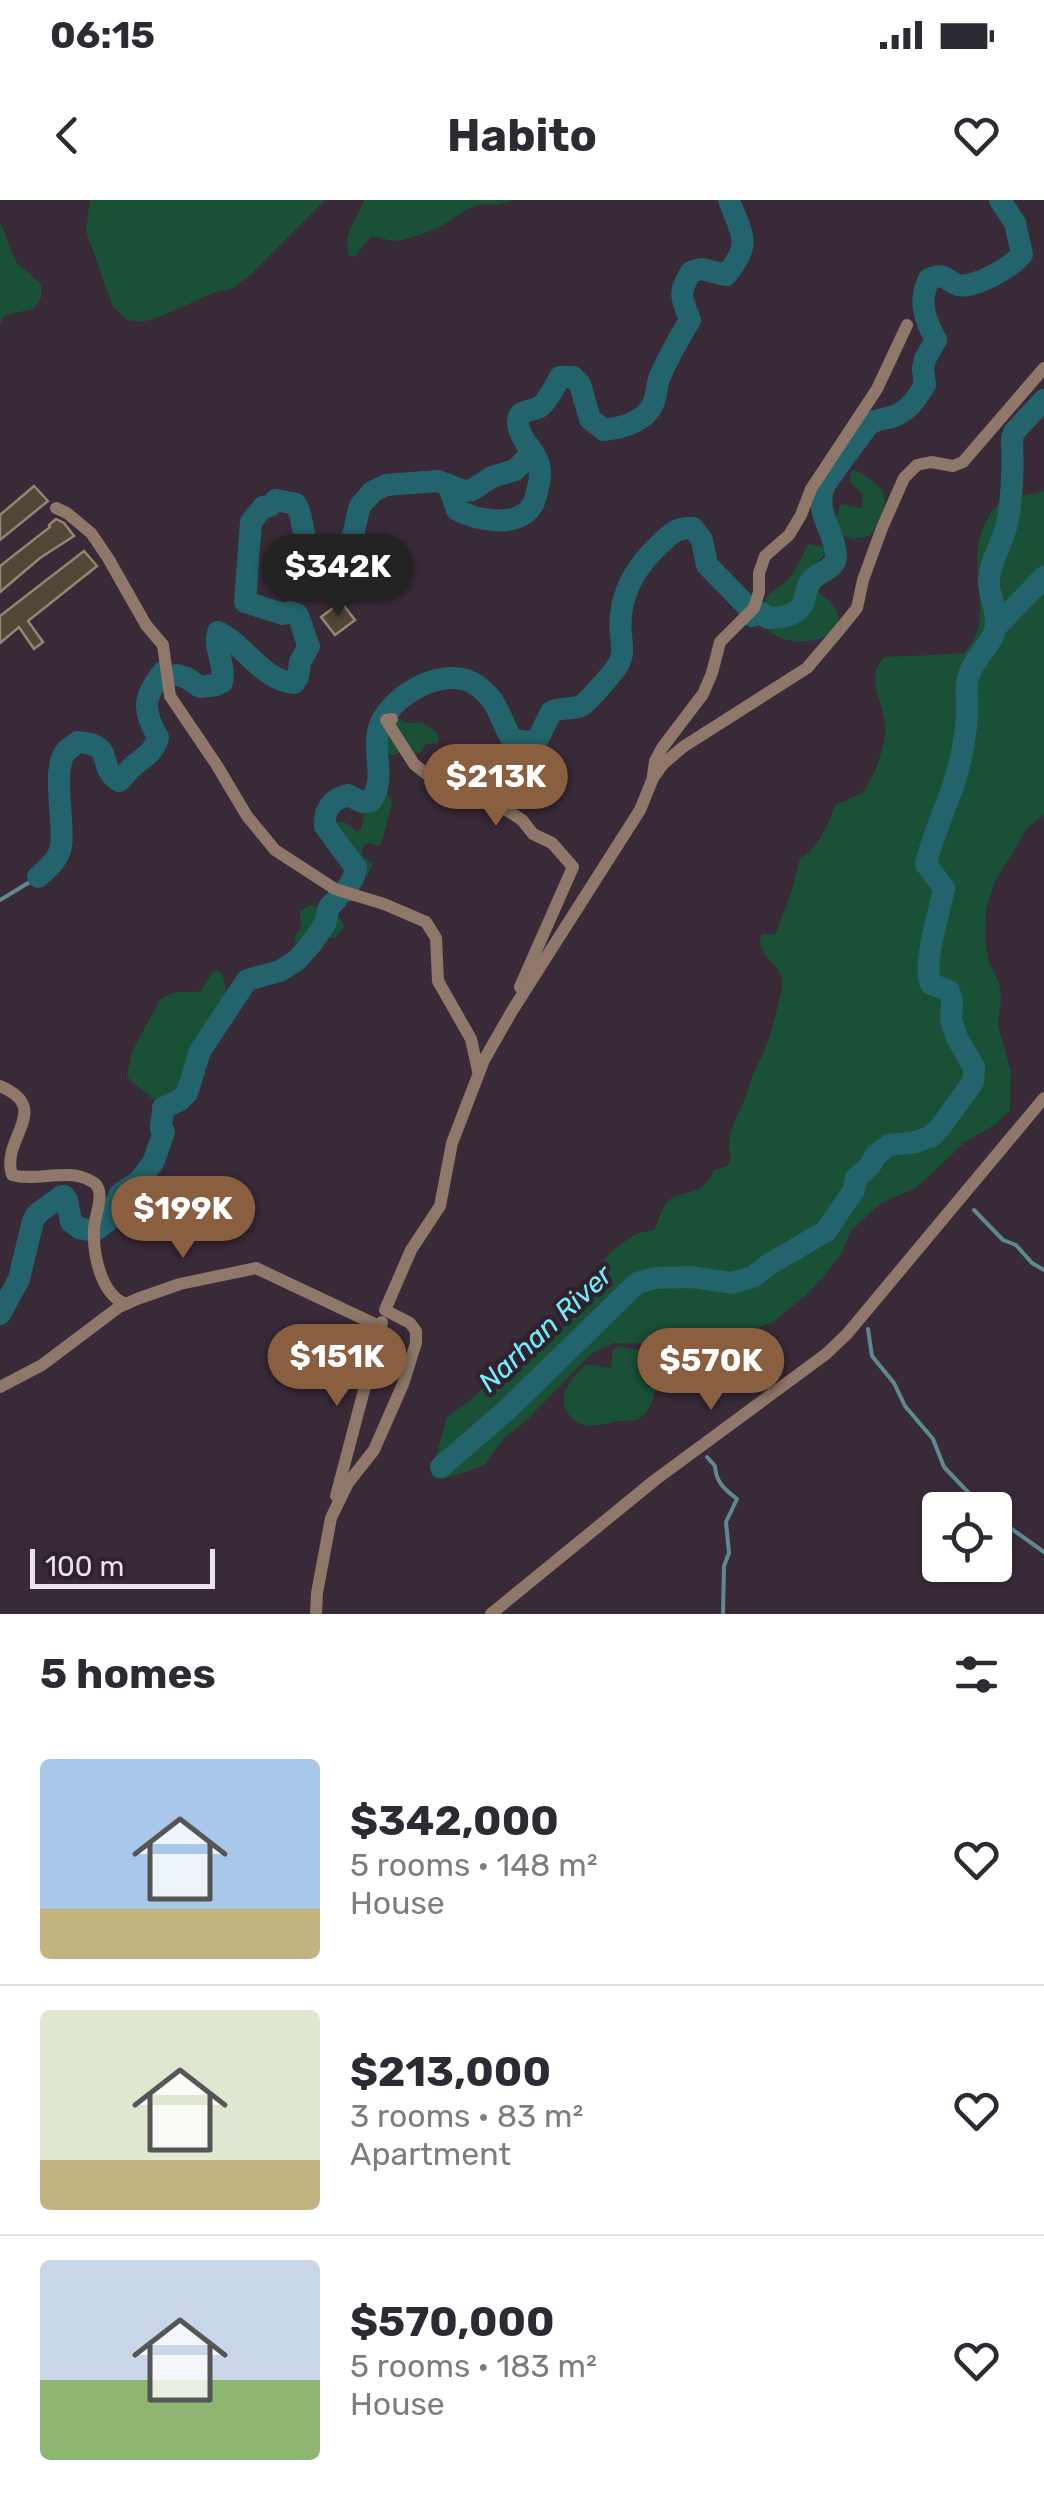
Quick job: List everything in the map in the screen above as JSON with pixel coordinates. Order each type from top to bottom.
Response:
[{"type":"street","points":[[316,1614],[331,1518],[385,1310],[411,1250],[440,1206],[452,1142],[478,1074],[512,1012],[640,810],[654,761],[702,694],[720,642],[754,608],[765,556],[801,515],[811,488],[877,389],[907,325]]},
{"type":"street","points":[[652,778],[683,747],[807,668],[857,608],[863,580],[904,478],[917,465],[931,462],[953,466],[963,462],[1044,368]]},
{"type":"street","points":[[56,508],[91,533],[108,558],[146,625],[163,645],[170,696],[247,816],[276,850],[335,889],[426,922],[436,938],[438,981],[472,1038],[478,1074]]},
{"type":"street","points":[[392,719],[386,720],[414,764],[428,776],[490,800],[514,814],[532,834],[552,842],[573,867],[512,1012]]},
{"type":"street","points":[[0,1086],[17,1094],[24,1106],[22,1122],[8,1149],[6,1164],[12,1175],[26,1179],[79,1176],[95,1182],[99,1191],[94,1231],[97,1258],[103,1280],[115,1300],[126,1304]]},
{"type":"street","points":[[491,1614],[655,1480],[826,1354],[847,1334],[1044,1098]]},
{"type":"street","points":[[0,1387],[42,1365],[126,1304],[180,1284],[256,1268],[381,1327]]},
{"type":"street","points":[[331,1518],[348,1483],[374,1450],[404,1384],[416,1343],[416,1331],[410,1323],[385,1310]]},
{"type":"green space","points":[[90,200],[325,200],[233,288],[142,322],[127,320],[113,307],[86,231]]},
{"type":"green space","points":[[364,200],[515,200],[473,207],[437,228],[402,240],[371,236],[355,257],[349,256],[349,234]]},
{"type":"green space","points":[[0,221],[16,262],[41,284],[41,298],[33,309],[5,315],[0,324]]},
{"type":"green space","points":[[851,471],[882,490],[884,505],[870,536],[854,539],[836,534],[834,527],[841,504],[862,508],[863,495],[850,482]]},
{"type":"green space","points":[[1044,491],[1044,815],[1028,827],[994,883],[986,910],[989,963],[999,982],[1001,999],[998,1025],[1011,1072],[1010,1110],[996,1124],[965,1142],[916,1188],[881,1203],[851,1231],[841,1254],[823,1277],[773,1322],[670,1353],[652,1344],[614,1343],[591,1354],[525,1422],[505,1437],[483,1466],[444,1479],[434,1478],[431,1473],[447,1417],[492,1378],[523,1360],[567,1325],[585,1303],[593,1273],[612,1251],[635,1234],[654,1230],[668,1201],[703,1186],[714,1170],[731,1161],[732,1130],[768,1041],[782,988],[780,972],[762,949],[762,934],[775,935],[800,858],[817,842],[835,805],[863,791],[876,769],[885,731],[875,682],[878,665],[884,657],[964,653],[979,624],[977,557],[986,521],[1003,502]]},
{"type":"green space","points":[[808,544],[825,547],[826,553],[810,571],[807,584],[833,606],[838,623],[818,639],[786,639],[772,633],[763,622],[763,606],[767,597],[792,574]]},
{"type":"green space","points":[[395,717],[408,723],[421,722],[436,732],[437,743],[426,744],[420,753],[406,749],[386,755],[382,733],[386,720]]},
{"type":"green space","points":[[374,784],[384,787],[392,803],[381,844],[365,844],[362,850],[373,864],[367,876],[342,861],[328,839],[335,822],[346,823],[357,832],[361,829],[366,799]]},
{"type":"green space","points":[[310,905],[339,918],[344,926],[335,938],[316,931],[304,945],[295,942],[301,928],[300,911]]},
{"type":"green space","points":[[217,971],[222,974],[226,992],[220,1019],[212,1035],[184,1066],[194,1086],[172,1108],[163,1108],[127,1077],[132,1052],[159,1001],[174,993],[201,991]]},
{"type":"green space","points":[[618,1346],[644,1352],[652,1359],[656,1380],[651,1404],[635,1420],[594,1426],[578,1422],[564,1405],[568,1386],[585,1364],[611,1368],[613,1350]]},
{"type":"building","points":[[34,486],[48,501],[0,540],[0,515]]},
{"type":"building","points":[[56,519],[74,536],[0,592],[0,566]]},
{"type":"building","points":[[84,551],[97,566],[28,621],[43,642],[34,649],[19,627],[0,643],[0,616]]},
{"type":"building","points":[[341,602],[355,620],[335,635],[321,617]]},
{"type":"waterway","name":"Narhan River","points":[[177,675],[200,687],[222,682],[218,632],[273,676],[294,683],[298,677],[300,662],[309,646],[297,614],[283,614],[245,602],[251,522],[263,507],[276,500],[296,504],[308,543],[319,552],[335,553],[350,547],[360,506],[372,492],[386,485],[438,481],[464,491],[515,470],[530,455],[518,419],[544,403],[560,377],[573,377],[580,384],[590,419],[604,430],[624,426],[648,412],[660,376],[690,320],[682,296],[691,272],[701,269],[726,275],[740,255],[741,231],[729,200]]},
{"type":"waterway","name":"Narhan River","points":[[756,614],[752,616],[762,613],[772,618],[795,612],[803,604],[810,582],[835,560],[835,546],[823,513],[824,487],[870,424],[903,412],[925,385],[925,359],[936,340],[924,310],[929,279],[942,277],[958,285],[973,284],[1002,271],[1022,254],[1015,223],[1000,200]]},
{"type":"waterway","name":"Narhan River","points":[[441,1467],[508,1409],[637,1283],[655,1278],[692,1277],[731,1283],[753,1277],[826,1231],[854,1190],[856,1178],[875,1156],[889,1145],[932,1136],[973,1082],[974,1067],[951,1020],[949,991],[931,984],[929,975],[930,951],[944,888],[926,864],[960,762],[967,722],[968,678],[996,625],[989,580],[1009,513],[1012,439],[1044,400]]},
{"type":"waterway","name":"Narhan River","points":[[448,485],[457,510],[485,519],[516,518],[532,506],[539,483],[538,463],[529,446]]},
{"type":"waterway","name":"Narhan River","points":[[346,891],[356,868],[325,826],[326,815],[333,802],[348,795],[362,802],[371,801],[378,784],[378,732],[391,707],[403,697],[446,678],[473,683],[497,708],[512,740],[538,739],[551,712],[581,706],[618,665],[622,650],[620,621],[629,584],[651,553],[682,529],[693,528],[702,540],[707,565],[748,607]]},
{"type":"waterway","name":"Narhan River","points":[[996,627],[1044,577]]},
{"type":"waterway","name":"Narhan River","points":[[38,877],[60,851],[59,771],[66,751],[78,742],[98,747],[108,769],[119,781],[156,743],[158,737],[147,704],[163,672]]},
{"type":"waterway","name":"Narhan River","points":[[0,900],[38,877]]},
{"type":"waterway","name":"Narhan River","points":[[0,1314],[19,1279],[37,1214],[64,1196],[71,1222],[79,1228],[94,1231],[108,1221],[120,1194],[138,1182],[153,1163],[164,1132],[163,1108],[187,1093],[200,1051],[247,980],[280,971],[297,960],[325,924],[329,907],[336,900]]},
{"type":"waterway","points":[[974,1210],[1003,1240],[1016,1245],[1044,1270]]},
{"type":"waterway","points":[[868,1329],[872,1356],[894,1383],[905,1406],[933,1439],[944,1467],[968,1492]]},
{"type":"waterway","points":[[707,1457],[722,1485],[737,1499],[726,1522],[729,1553],[724,1566],[723,1614]]},
{"type":"waterway","points":[[1012,1529],[1044,1552]]}]
